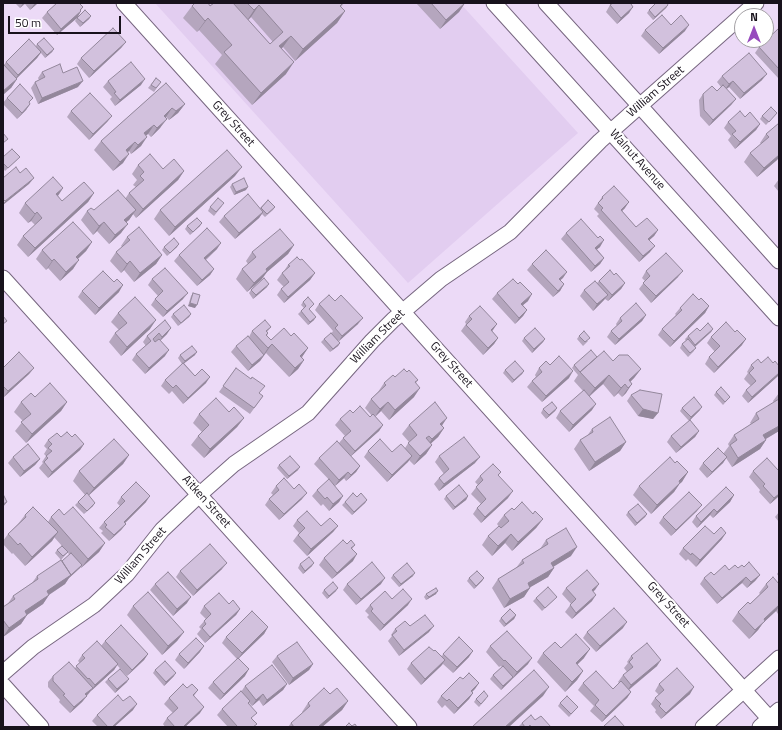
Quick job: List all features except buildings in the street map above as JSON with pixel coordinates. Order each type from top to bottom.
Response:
[{"type":"street","name":"Grey Street","points":[[124,3],[771,721]]},
{"type":"street","name":"Walnut Avenue","points":[[494,3],[779,318]]},
{"type":"street","points":[[546,3],[779,261]]},
{"type":"street","name":"William Street","points":[[3,673],[32,647],[94,606],[127,574],[162,530],[199,495],[234,464],[308,413],[372,341],[403,312],[441,279],[510,232],[611,132],[756,3]]},
{"type":"street","name":"Aitken Street","points":[[3,278],[409,727]]},
{"type":"street","points":[[703,727],[779,658]]},
{"type":"street","points":[[3,685],[41,727]]},
{"type":"shaded area","points":[[155,3],[460,3],[578,133],[408,283]]}]
